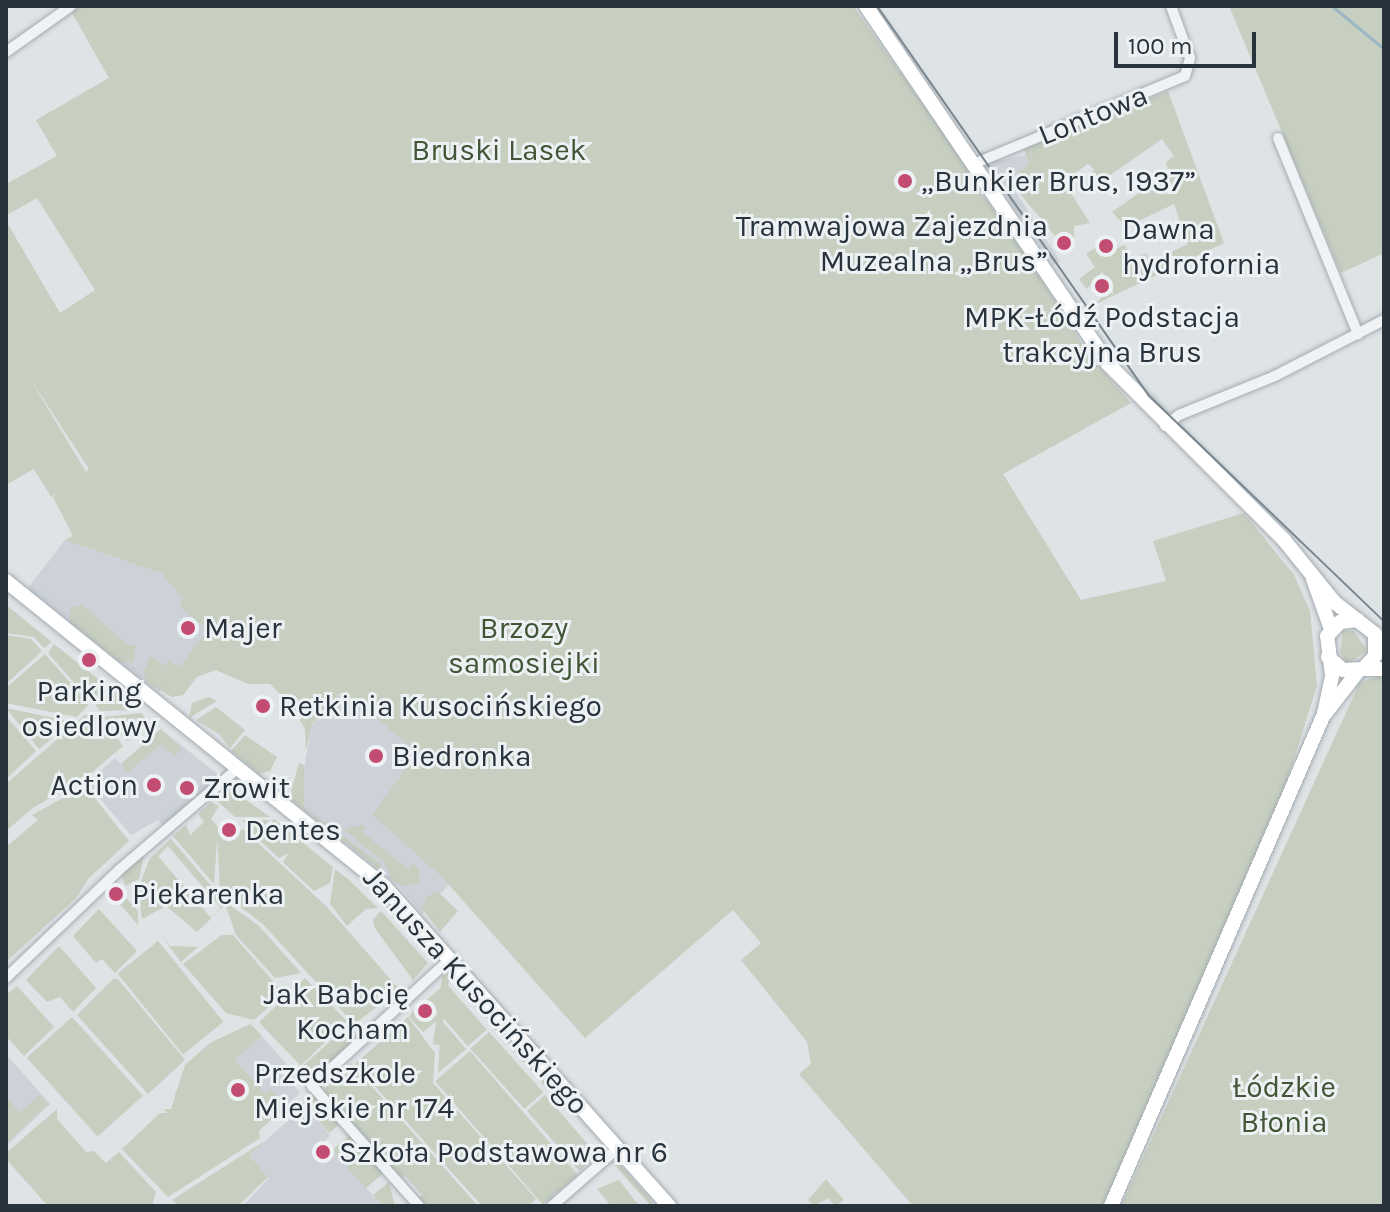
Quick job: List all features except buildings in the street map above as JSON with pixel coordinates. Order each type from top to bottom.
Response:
[{"type":"street","points":[[6,52],[71,6]]},
{"type":"street","points":[[866,6],[976,163],[1097,350],[1165,426],[1273,529],[1340,608],[1375,634],[1381,650],[1324,714]]},
{"type":"street","name":"Lontowa","points":[[976,163],[1185,76],[1190,58],[1171,6]]},
{"type":"street","points":[[1278,138],[1358,334]]},
{"type":"street","points":[[1165,426],[1179,415],[1275,376],[1384,320]]},
{"type":"street","points":[[1111,1206],[1324,714],[1332,675],[1328,657],[1331,629],[1313,578]]},
{"type":"street","name":"Janusza Kusocińskiego","points":[[6,581],[370,873],[451,958],[669,1206]]},
{"type":"street","points":[[1331,629],[1344,620],[1362,622]]},
{"type":"street","points":[[1328,657],[1339,668],[1384,669]]},
{"type":"street","points":[[6,978],[129,861],[239,767]]},
{"type":"street","points":[[419,1206],[312,1086],[451,958]]},
{"type":"street","points":[[552,1206],[618,1148]]},
{"type":"shaded area","points":[[981,150],[994,161],[1026,155],[1030,164],[1017,174],[1014,189],[1060,261],[1054,265],[981,161]]},
{"type":"shaded area","points":[[1146,253],[1162,269],[1152,274],[1149,268],[1138,277],[1128,262]]},
{"type":"shaded area","points":[[65,540],[161,573],[211,629],[159,692],[28,588]]},
{"type":"shaded area","points":[[347,692],[420,751],[451,882],[422,914],[399,886],[303,808],[299,795],[312,725],[338,694],[343,697]]},
{"type":"shaded area","points":[[161,729],[221,777],[164,826],[158,820],[131,835],[87,783],[115,758],[121,764]]},
{"type":"shaded area","name":"Przedszkole Miejskie nr 174","points":[[251,1024],[297,1076],[291,1082],[300,1093],[235,1152],[174,1093]]},
{"type":"shaded area","points":[[6,1054],[50,1104],[6,1146]]},
{"type":"shaded area","points":[[305,1106],[330,1135],[325,1141],[382,1206],[243,1206],[269,1178],[249,1155]]},
{"type":"green space","points":[[68,6],[853,6],[974,176],[979,191],[1015,237],[1089,355],[1131,403],[1003,474],[1081,600],[1166,581],[1153,541],[1244,513],[1294,575],[1310,611],[1317,686],[1276,815],[1106,1206],[913,1206],[799,1074],[811,1064],[807,1042],[741,960],[761,943],[733,910],[585,1038],[442,877],[373,815],[417,752],[346,693],[338,694],[312,724],[306,751],[305,729],[292,706],[270,684],[248,684],[216,670],[197,677],[183,695],[172,697],[146,682],[144,670],[151,656],[164,666],[170,660],[179,667],[208,630],[180,607],[183,598],[161,573],[65,540],[73,536],[53,497],[57,494],[51,497],[34,469],[6,485],[6,221],[60,313],[95,290],[37,198],[9,214],[6,210],[6,184],[57,156],[36,120],[109,78]],"holes":[[[29,377],[89,469],[86,472]]]},
{"type":"green space","points":[[1229,6],[1384,6],[1384,253],[1341,273]]},
{"type":"green space","points":[[1168,91],[1224,243],[1096,304],[1106,292],[1113,294],[1113,287],[1102,272],[1087,289],[1079,279],[1095,267],[1086,254],[1096,247],[1102,254],[1125,245],[1138,276],[1137,266],[1144,262],[1152,274],[1162,269],[1158,262],[1164,255],[1188,244],[1174,204],[1126,227],[1112,212],[1169,172],[1166,162],[1174,156],[1162,139],[1106,178],[1102,174],[1087,183],[1094,169],[1088,164],[1063,181],[1090,223],[1074,226],[1074,238],[1066,232],[1057,238],[1014,187],[1017,174],[1029,164],[1024,149]]},
{"type":"green space","points":[[82,604],[126,644],[136,646],[133,662],[120,662],[70,622],[70,608]]},
{"type":"green space","points":[[6,605],[52,642],[44,648],[34,637],[6,633]]},
{"type":"green space","points":[[1343,631],[1354,631],[1367,651],[1347,664],[1340,652]]},
{"type":"green space","points":[[6,635],[31,639],[42,651],[6,684]]},
{"type":"green space","points":[[54,644],[110,688],[92,703],[48,653]]},
{"type":"green space","points":[[45,654],[89,704],[77,717],[6,703],[6,688]]},
{"type":"green space","name":"Łódzkie Błonia","points":[[1384,675],[1384,1206],[1121,1206],[1360,682]]},
{"type":"green space","points":[[112,690],[137,710],[100,711],[95,704]]},
{"type":"green space","points":[[209,697],[217,701],[189,718],[192,703]]},
{"type":"green space","points":[[216,707],[245,730],[230,748],[219,734],[196,720]]},
{"type":"green space","points":[[6,708],[68,721],[70,723],[39,749]]},
{"type":"green space","points":[[141,713],[149,722],[128,741],[104,717]]},
{"type":"green space","points":[[98,714],[123,746],[82,781],[34,807],[6,831],[6,784],[85,715]]},
{"type":"green space","points":[[6,716],[36,751],[6,779]]},
{"type":"green space","points":[[161,729],[182,749],[174,756],[161,744],[128,772],[121,764]]},
{"type":"green space","points":[[245,735],[277,757],[270,771],[259,774],[231,751]]},
{"type":"green space","points":[[299,763],[304,765],[304,808],[381,864],[383,872],[289,798]]},
{"type":"green space","points":[[231,785],[239,795],[270,817],[235,817],[216,800]]},
{"type":"green space","points":[[85,786],[129,841],[89,878],[76,898],[6,962],[6,847],[38,820],[32,815]]},
{"type":"green space","points":[[211,802],[219,806],[211,819],[218,827],[214,884],[173,836],[186,825],[190,835],[204,822],[198,814]]},
{"type":"green space","points":[[274,819],[333,867],[330,883],[314,891],[283,862],[289,853],[279,858],[257,838]]},
{"type":"green space","points":[[242,820],[270,820],[255,835]]},
{"type":"green space","points":[[366,826],[362,832],[408,869],[413,864],[418,868],[420,882],[405,886],[393,881],[383,861],[344,830]]},
{"type":"green space","points":[[243,829],[327,907],[400,990],[354,1024],[262,923],[220,892],[217,831],[228,842]]},
{"type":"green space","points":[[171,839],[217,893],[223,907],[197,932],[166,906],[142,919],[138,889],[150,858]],"holes":[[[168,846],[221,908],[211,918],[158,856]]]},
{"type":"green space","points":[[144,855],[139,879],[125,886],[122,874]]},
{"type":"green space","points":[[335,869],[378,908],[366,909],[347,926],[330,904]]},
{"type":"green space","points":[[112,883],[138,911],[138,925],[111,894],[106,896]]},
{"type":"green space","points":[[437,891],[458,911],[440,932],[422,908],[426,897]]},
{"type":"green space","points":[[224,901],[259,926],[301,973],[275,978],[236,935]]},
{"type":"green space","points":[[389,904],[437,957],[434,959],[386,907]]},
{"type":"green space","points":[[99,909],[137,951],[115,973],[102,959],[96,963],[73,936]]},
{"type":"green space","points":[[381,911],[428,963],[413,980],[374,927],[373,919]]},
{"type":"green space","points":[[161,935],[170,946],[198,947],[181,962]]},
{"type":"green space","points":[[222,935],[233,935],[278,987],[281,996],[254,1020],[226,1013],[183,964]]},
{"type":"green space","points":[[158,941],[223,1022],[183,1055],[118,974]]},
{"type":"green space","points":[[59,946],[96,988],[73,1012],[60,997],[47,1002],[26,980]]},
{"type":"green space","points":[[443,972],[450,973],[440,1045],[433,1044]]},
{"type":"green space","points":[[305,978],[347,1021],[301,1066],[259,1022]]},
{"type":"green space","points":[[113,979],[118,979],[185,1060],[148,1094],[77,1015]]},
{"type":"green space","points":[[446,983],[487,1030],[468,1046],[427,999]]},
{"type":"green space","points":[[17,986],[54,1027],[24,1056],[6,1036],[6,995]]},
{"type":"green space","points":[[413,1011],[425,1020],[434,1012],[439,1019],[423,1032],[409,1017]]},
{"type":"green space","points":[[72,1017],[143,1096],[98,1137],[27,1058]]},
{"type":"green space","points":[[408,1017],[435,1053],[433,1083],[536,1199],[528,1206],[482,1206],[355,1064]]},
{"type":"green space","points":[[444,1023],[466,1049],[438,1073],[441,1025]]},
{"type":"green space","points":[[250,1024],[262,1036],[235,1060],[265,1093],[271,1089],[286,1106],[259,1131],[260,1138],[168,1197],[122,1149],[160,1113],[167,1113],[164,1109],[171,1109],[185,1065],[210,1043]]},
{"type":"green space","points":[[350,1024],[359,1038],[344,1053],[311,1076],[299,1069]]},
{"type":"green space","points":[[497,1026],[551,1086],[547,1089],[494,1029]]},
{"type":"green space","points":[[489,1032],[543,1092],[525,1109],[470,1049]]},
{"type":"green space","points":[[470,1051],[578,1175],[543,1205],[435,1081]]},
{"type":"green space","points":[[351,1063],[478,1206],[422,1206],[417,1200],[422,1195],[406,1177],[396,1176],[321,1092]]},
{"type":"green space","points":[[313,1094],[340,1124],[329,1133],[303,1103]]},
{"type":"green space","points":[[40,1095],[48,1104],[6,1144],[6,1105],[11,1100],[19,1114]]},
{"type":"green space","points":[[545,1095],[597,1155],[579,1171],[527,1111]]},
{"type":"green space","points":[[57,1109],[57,1119],[86,1152],[94,1151],[106,1163],[119,1152],[156,1192],[152,1206],[48,1206],[6,1159],[6,1153]]},
{"type":"green space","points":[[351,1134],[384,1173],[365,1188],[333,1149]]},
{"type":"green space","points":[[266,1140],[249,1155],[268,1177],[238,1206],[179,1206],[172,1200]]},
{"type":"green space","points":[[611,1161],[618,1162],[656,1206],[651,1206]]},
{"type":"green space","points":[[826,1179],[844,1200],[835,1206],[828,1198],[814,1206],[808,1200]]},
{"type":"green space","points":[[619,1180],[636,1202],[643,1206],[611,1206],[597,1189]]},
{"type":"green space","points":[[389,1182],[395,1206],[383,1206],[373,1195]]},
{"type":"waterway","points":[[1332,6],[1384,49]]},
{"type":"tram line","points":[[877,6],[1149,396],[1384,621]]},
{"type":"place","name":"„Bunkier Brus, 1937”","points":[[905,181]]},
{"type":"place","name":"Tramwajowa Zajezdnia Muzealna „Brus”","points":[[1064,243]]},
{"type":"place","name":"Dawna hydrofornia","points":[[1106,246]]},
{"type":"place","name":"MPK-Łódź Podstacja trakcyjna Brus","points":[[1102,286]]},
{"type":"place","name":"Majer","points":[[188,628]]},
{"type":"place","name":"Parking osiedlowy","points":[[89,660]]},
{"type":"place","name":"Retkinia Kusocińskiego","points":[[263,706]]},
{"type":"place","name":"Biedronka","points":[[376,756]]},
{"type":"place","name":"Action","points":[[154,785]]},
{"type":"place","name":"Zrowit","points":[[187,788]]},
{"type":"place","name":"Dentes","points":[[229,830]]},
{"type":"place","name":"Piekarenka","points":[[116,894]]},
{"type":"place","name":"Jak Babcię Kocham","points":[[425,1011]]},
{"type":"place","name":"Przedszkole Miejskie nr 174","points":[[238,1090]]},
{"type":"place","name":"Szkoła Podstawowa nr 6","points":[[323,1152]]},
{"type":"park label","name":"Bruski Lasek","points":[[499,150]]},
{"type":"park label","name":"Brzozy samosiejki","points":[[524,645]]}]
